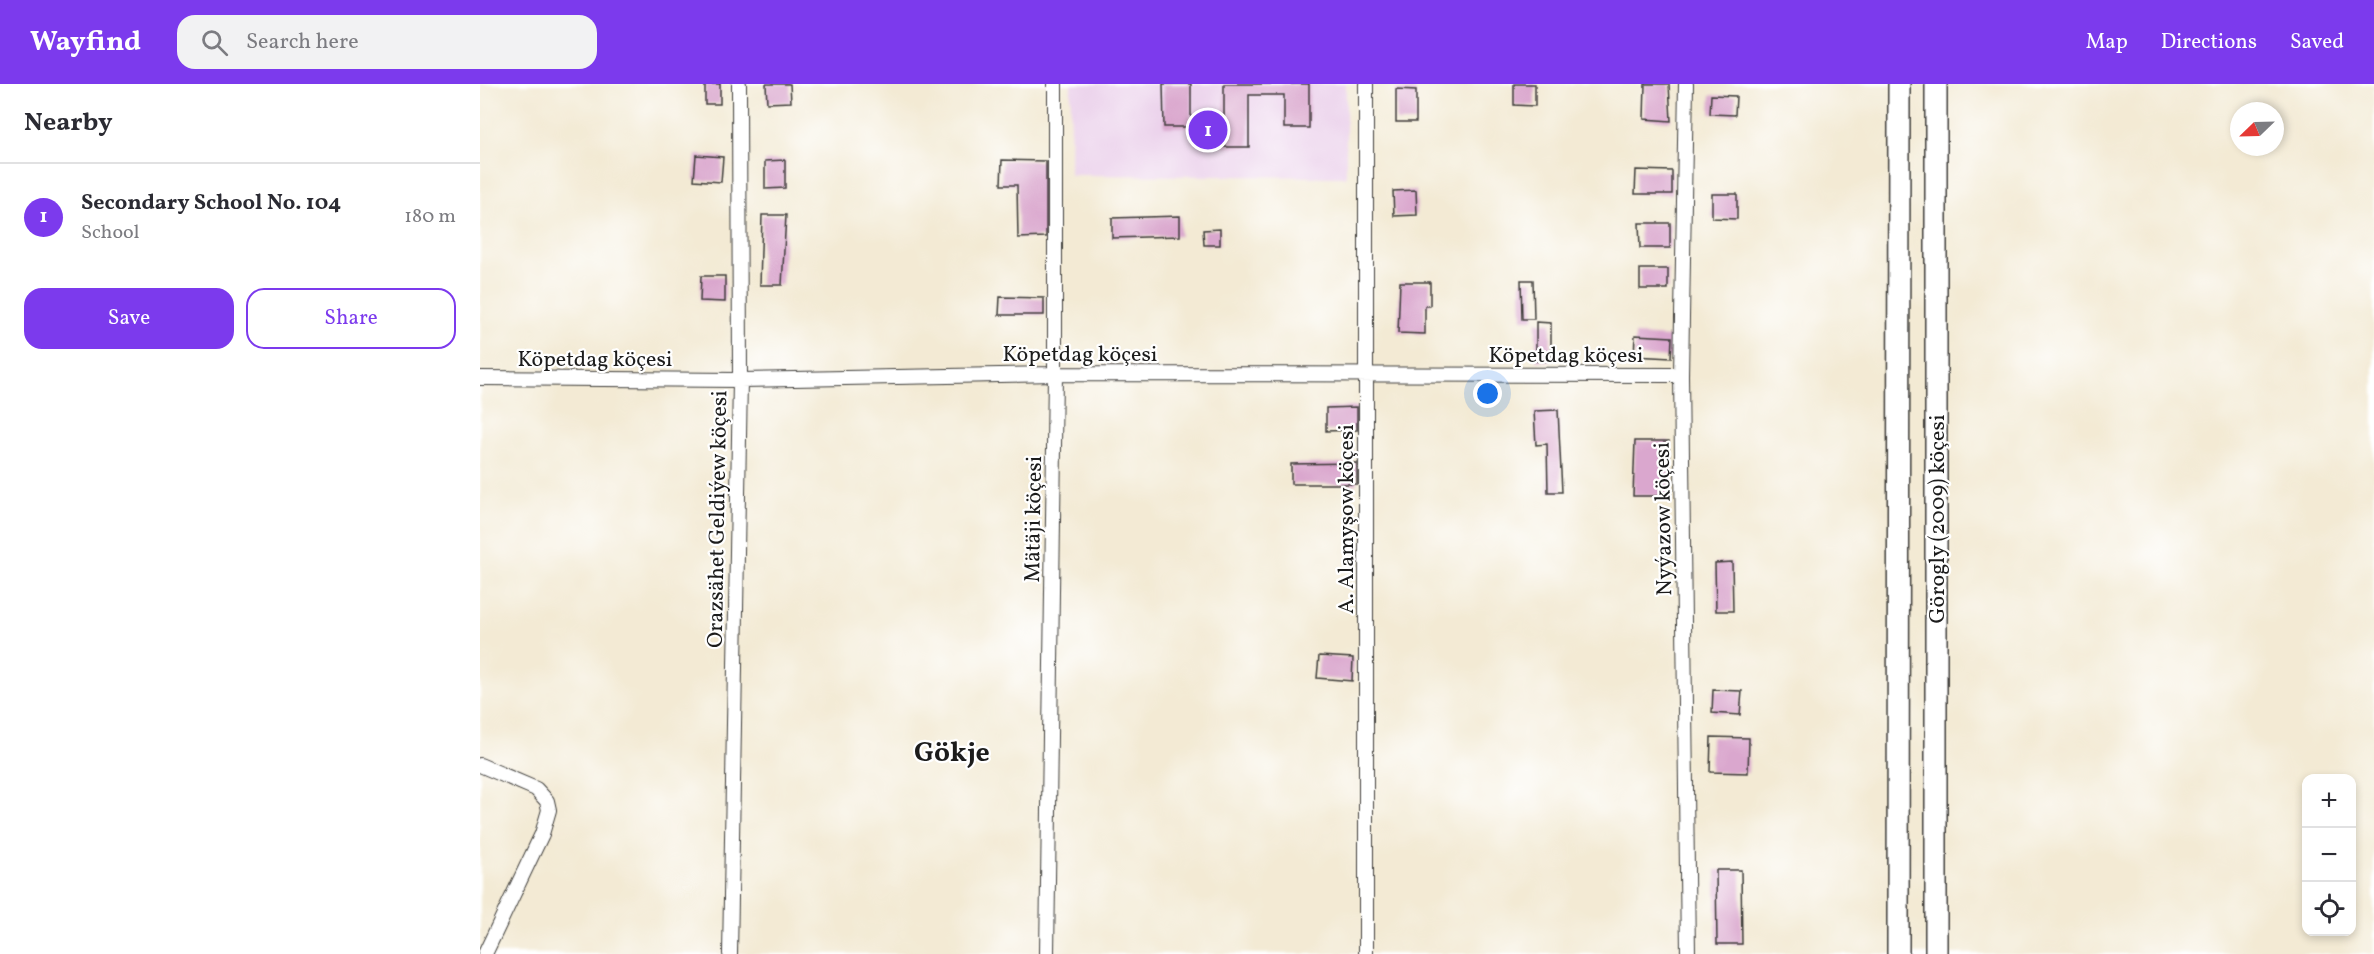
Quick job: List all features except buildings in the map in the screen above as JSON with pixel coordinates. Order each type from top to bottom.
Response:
[{"type":"main road","name":"Görogly (2009) köçesi","points":[[1898,954],[1899,84]]},
{"type":"main road","name":"Görogly (2009) köçesi","points":[[1936,84],[1936,954]]},
{"type":"street","name":"Orazsähet Geldiýew köçesi","points":[[730,954],[740,380],[738,84]]},
{"type":"street","name":"Mätäji köçesi","points":[[1047,954],[1055,374],[1055,84]]},
{"type":"street","name":"A. Alamyşow köçesi","points":[[1366,84],[1366,954]]},
{"type":"street","name":"Nyýazow köçesi","points":[[1686,84],[1681,375],[1688,954]]},
{"type":"street","name":"Köpetdag köçesi","points":[[480,378],[740,380],[1055,374],[1681,375]]},
{"type":"street","points":[[480,765],[536,789],[543,795],[549,810],[542,834],[485,954]]},
{"type":"shaded area","points":[[1071,84],[1346,84],[1346,177],[1070,175]]},
{"type":"place","name":"Secondary School No. 104","points":[[1208,130]]},
{"type":"district","name":"Gökje","points":[[952,751]]}]
